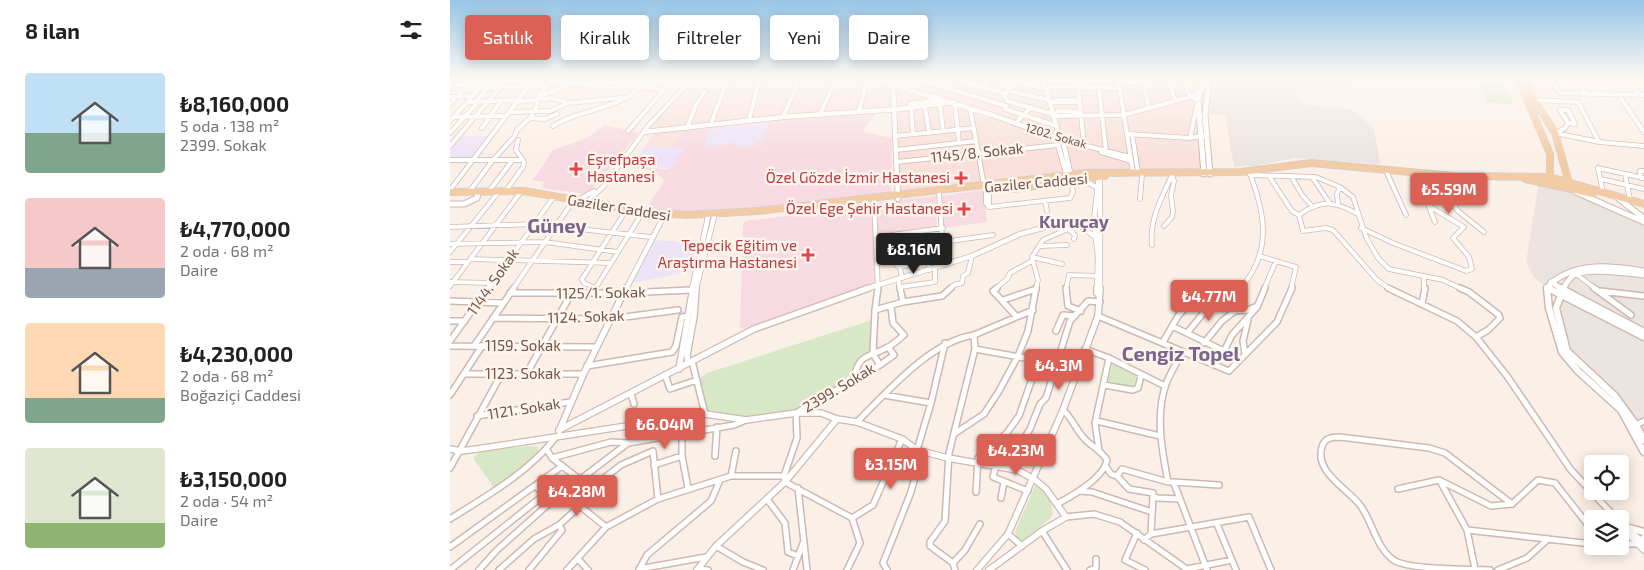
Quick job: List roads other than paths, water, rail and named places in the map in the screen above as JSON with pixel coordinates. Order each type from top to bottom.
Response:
[{"type":"main road","points":[[1199,105],[1202,115],[1205,115]]},
{"type":"main road","points":[[1199,105],[1206,172]]},
{"type":"main road","points":[[1203,137],[1206,105]]},
{"type":"main road","points":[[1530,105],[1550,154],[1550,180]]},
{"type":"main road","points":[[1537,105],[1555,133],[1569,185],[1644,222]]},
{"type":"main road","name":"Gaziler Caddesi","points":[[1099,175],[1256,171],[1311,163],[1338,164],[1448,176],[1528,176],[1550,180],[1620,200]]},
{"type":"main road","points":[[1528,176],[1542,172],[1550,164]]},
{"type":"main road","name":"Gaziler Caddesi","points":[[450,197],[520,193],[584,201],[641,215],[711,216],[758,215],[896,197],[1123,172],[1172,175],[1206,172],[1250,175],[1291,168],[1322,166],[1435,178],[1550,180]]},
{"type":"main road","points":[[1565,169],[1574,179],[1600,193]]},
{"type":"main road","name":"Gaziler Caddesi","points":[[711,216],[986,188],[1023,187],[1070,178]]},
{"type":"main road","points":[[1569,185],[1644,205]]},
{"type":"main road","name":"Gaziler Caddesi","points":[[450,191],[478,194],[489,191],[524,191],[664,216]]},
{"type":"main road","points":[[584,201],[597,192]]},
{"type":"main road","points":[[451,205],[472,202],[478,194]]},
{"type":"main road","points":[[1620,200],[1630,200],[1644,205]]},
{"type":"main road","points":[[1620,200],[1636,214],[1644,215]]},
{"type":"main road","points":[[1549,284],[1575,269],[1621,267],[1644,271]]},
{"type":"main road","points":[[1644,275],[1611,271],[1576,274],[1562,292],[1556,308],[1567,351],[1615,396],[1636,425],[1644,440]]},
{"type":"main road","points":[[1549,284],[1644,338]]},
{"type":"main road","points":[[1549,284],[1549,308],[1562,352],[1578,371],[1621,410],[1644,452]]},
{"type":"main road","points":[[1562,292],[1644,332]]},
{"type":"main road","points":[[1629,527],[1644,532]]},
{"type":"street","points":[[450,121],[465,105]]},
{"type":"street","points":[[450,133],[474,105]]},
{"type":"street","points":[[450,146],[484,105]]},
{"type":"street","points":[[482,128],[499,105]]},
{"type":"street","points":[[450,191],[514,105]]},
{"type":"street","points":[[469,192],[493,160],[514,137],[517,130],[530,118],[535,111],[536,105]]},
{"type":"street","points":[[509,112],[550,111],[565,105]]},
{"type":"street","points":[[553,126],[564,119],[594,112],[611,105]]},
{"type":"street","points":[[628,131],[651,105]]},
{"type":"street","points":[[597,192],[646,128],[669,105]]},
{"type":"street","points":[[687,128],[697,105]]},
{"type":"street","points":[[711,124],[718,105]]},
{"type":"street","points":[[749,120],[753,105]]},
{"type":"street","points":[[782,117],[788,105]]},
{"type":"street","points":[[820,114],[824,105]]},
{"type":"street","points":[[859,110],[861,105]]},
{"type":"street","points":[[893,105],[896,150],[896,197]]},
{"type":"street","points":[[893,108],[921,105]]},
{"type":"street","points":[[644,132],[749,120],[931,105]]},
{"type":"street","points":[[942,105],[943,131]]},
{"type":"street","points":[[954,105],[959,142]]},
{"type":"street","name":"1202. Sokak","points":[[959,105],[1062,140],[1130,159]]},
{"type":"street","points":[[996,105],[1057,126]]},
{"type":"street","points":[[996,117],[1008,105]]},
{"type":"street","points":[[1019,105],[1053,115],[1079,113],[1101,115],[1124,114],[1160,105]]},
{"type":"street","points":[[970,108],[986,188],[986,203],[989,207],[1072,197],[1073,189],[1062,140],[1051,105]]},
{"type":"street","points":[[1078,105],[1084,144]]},
{"type":"street","points":[[1100,105],[1106,152]]},
{"type":"street","points":[[1122,105],[1138,173],[1140,199]]},
{"type":"street","points":[[1190,138],[1197,105]]},
{"type":"street","points":[[1568,123],[1560,110],[1568,110],[1575,105]]},
{"type":"street","points":[[1579,105],[1599,142]]},
{"type":"street","points":[[1625,105],[1644,132]]},
{"type":"street","points":[[925,106],[929,133]]},
{"type":"street","points":[[910,107],[913,134]]},
{"type":"street","points":[[1015,124],[1031,108]]},
{"type":"street","points":[[1568,110],[1575,124],[1568,123]]},
{"type":"street","points":[[530,118],[545,119],[557,114]]},
{"type":"street","points":[[454,117],[506,116]]},
{"type":"street","points":[[1555,133],[1566,128],[1568,123]]},
{"type":"street","points":[[895,136],[974,128]]},
{"type":"street","points":[[450,133],[461,132]]},
{"type":"street","points":[[1555,133],[1599,142],[1644,146]]},
{"type":"street","points":[[1129,134],[1190,138],[1203,137]]},
{"type":"street","points":[[1129,134],[1130,159],[1138,173]]},
{"type":"street","points":[[505,192],[524,167],[523,160],[516,150],[518,140]]},
{"type":"street","points":[[1062,140],[1058,145],[1070,178]]},
{"type":"street","name":"1202. Sokak","points":[[1062,140],[1084,144],[1106,152]]},
{"type":"street","name":"1145/8. Sokak","points":[[896,150],[976,141]]},
{"type":"street","name":"1145/8. Sokak","points":[[896,162],[1058,145]]},
{"type":"street","points":[[450,160],[523,160]]},
{"type":"street","points":[[450,166],[456,160]]},
{"type":"street","points":[[489,191],[512,160]]},
{"type":"street","points":[[474,346],[556,226],[584,201],[619,165]]},
{"type":"street","points":[[1600,193],[1601,178],[1598,168],[1643,178]]},
{"type":"street","points":[[1643,178],[1640,170],[1644,171]]},
{"type":"street","points":[[1387,173],[1406,215]]},
{"type":"street","points":[[1625,174],[1630,200]]},
{"type":"street","points":[[1099,175],[1094,220],[1100,276]]},
{"type":"street","points":[[1094,323],[1098,316],[1100,276],[1099,175]]},
{"type":"street","points":[[1164,226],[1172,217],[1173,211],[1171,195],[1174,181],[1172,175]]},
{"type":"street","points":[[1152,246],[1152,226],[1172,175]]},
{"type":"street","points":[[1188,333],[1214,300],[1237,293],[1246,282],[1259,256],[1264,236],[1260,210],[1250,175],[1312,177],[1329,181],[1340,187],[1353,197],[1357,205],[1361,228],[1378,258],[1389,269],[1443,280],[1469,292],[1499,315],[1500,318],[1488,330],[1476,337]]},
{"type":"street","points":[[1416,175],[1435,222]]},
{"type":"street","points":[[1269,176],[1292,211],[1299,215],[1303,231],[1326,228],[1333,230],[1378,280],[1388,288],[1457,321],[1476,337],[1507,376],[1571,470],[1607,510]]},
{"type":"street","points":[[1292,176],[1302,195],[1312,206]]},
{"type":"street","points":[[1312,177],[1329,202]]},
{"type":"street","points":[[1070,178],[1091,184],[1097,188]]},
{"type":"street","points":[[1435,178],[1458,211],[1484,232]]},
{"type":"street","points":[[1601,178],[1644,189]]},
{"type":"street","points":[[1338,203],[1337,194],[1340,187]]},
{"type":"street","points":[[451,283],[520,193]]},
{"type":"street","points":[[939,193],[943,228],[944,265]]},
{"type":"street","points":[[450,252],[497,194]]},
{"type":"street","name":"1144. Sokak","points":[[450,341],[553,198]]},
{"type":"street","name":"2399. Sokak","points":[[784,479],[796,438],[796,413],[880,365],[873,354],[875,310],[879,284],[874,201]]},
{"type":"street","points":[[1045,201],[1046,211]]},
{"type":"street","points":[[1299,215],[1312,206],[1329,202],[1338,203],[1358,214]]},
{"type":"street","points":[[1361,228],[1393,243],[1456,267],[1466,270],[1472,269],[1473,265],[1469,257],[1453,238],[1464,227],[1429,206]]},
{"type":"street","points":[[596,288],[584,283],[582,279],[625,212]]},
{"type":"street","points":[[594,293],[641,215]]},
{"type":"street","points":[[450,519],[524,470],[547,450],[558,433],[596,346],[651,237],[664,216]]},
{"type":"street","points":[[678,369],[692,290],[711,216]]},
{"type":"street","points":[[705,414],[697,380],[686,355],[694,316],[697,281],[711,216]]},
{"type":"street","points":[[558,433],[754,329],[879,284],[972,256],[1020,234],[1075,221],[1094,220]]},
{"type":"street","points":[[1075,221],[1095,237]]},
{"type":"street","points":[[1016,316],[993,291],[1007,279],[1010,273],[1032,259],[1044,240],[1068,229],[1075,221]]},
{"type":"street","points":[[450,227],[534,224],[613,231],[651,237]]},
{"type":"street","points":[[877,237],[943,228]]},
{"type":"street","points":[[1068,229],[1075,235],[1074,239]]},
{"type":"street","points":[[943,242],[993,235]]},
{"type":"street","points":[[893,236],[897,266],[900,267],[900,287],[903,302]]},
{"type":"street","points":[[450,244],[545,242],[618,252]]},
{"type":"street","points":[[1041,246],[1060,244],[1067,246]]},
{"type":"street","points":[[894,249],[927,245],[929,270]]},
{"type":"street","points":[[875,310],[891,307],[903,302],[942,296],[954,286],[962,283],[963,276],[968,273],[972,256]]},
{"type":"street","points":[[1098,316],[1230,371],[1277,322],[1291,291],[1296,267],[1259,256]]},
{"type":"street","points":[[1032,259],[1062,264]]},
{"type":"street","points":[[954,434],[984,414],[1018,356],[1028,331],[1038,280],[1032,259]]},
{"type":"street","points":[[450,262],[507,260],[611,263]]},
{"type":"street","points":[[900,267],[929,261]]},
{"type":"street","points":[[1172,326],[1224,351],[1232,335],[1257,307],[1276,261]]},
{"type":"street","points":[[900,287],[935,282],[935,268]]},
{"type":"street","points":[[1576,274],[1631,315]]},
{"type":"street","points":[[1081,311],[1068,306],[1066,289],[1069,275],[1100,276]]},
{"type":"street","points":[[1422,304],[1425,285],[1424,276]]},
{"type":"street","points":[[451,283],[491,283]]},
{"type":"street","points":[[1003,300],[1036,289]]},
{"type":"street","points":[[1163,342],[1172,326],[1202,289],[1214,300]]},
{"type":"street","name":"1125/1. Sokak","points":[[510,293],[623,294],[692,290]]},
{"type":"street","points":[[1598,291],[1644,296]]},
{"type":"street","points":[[528,373],[571,294]]},
{"type":"street","points":[[1231,295],[1231,305],[1235,311]]},
{"type":"street","points":[[450,301],[503,303]]},
{"type":"street","points":[[1006,467],[1030,428],[1040,404],[1046,398],[1070,321],[1088,301],[1098,302]]},
{"type":"street","points":[[977,570],[1008,534],[1034,479],[1063,410],[1094,323],[1098,302]]},
{"type":"street","points":[[854,379],[856,366],[862,358],[888,347],[904,335],[893,323],[891,307]]},
{"type":"street","points":[[1204,342],[1222,320],[1235,311],[1257,307]]},
{"type":"street","name":"1124. Sokak","points":[[493,318],[610,319],[678,310]]},
{"type":"street","points":[[857,422],[884,395],[945,344],[1033,310]]},
{"type":"street","points":[[1056,331],[1063,315],[1075,316]]},
{"type":"street","points":[[587,366],[672,352],[676,346],[682,318],[688,316]]},
{"type":"street","points":[[1245,354],[1243,342],[1249,318]]},
{"type":"street","points":[[450,321],[465,321]]},
{"type":"street","points":[[955,570],[953,563],[930,546],[930,542],[945,522],[948,458],[975,349],[974,334]]},
{"type":"street","points":[[887,570],[883,563],[911,492],[916,473],[916,450],[932,403],[945,344]]},
{"type":"street","name":"1159. Sokak","points":[[450,346],[596,346]]},
{"type":"street","points":[[450,395],[482,346]]},
{"type":"street","points":[[880,365],[894,355],[888,347]]},
{"type":"street","points":[[975,349],[1018,356],[1038,362],[1058,364]]},
{"type":"street","points":[[1085,349],[1109,358],[1165,386]]},
{"type":"street","points":[[1182,352],[1165,386],[1159,425],[1160,436],[1170,482],[1180,499],[1206,568]]},
{"type":"street","points":[[1100,450],[1095,423],[1109,358]]},
{"type":"street","points":[[976,492],[976,463],[978,458],[1006,434],[1018,416],[1038,362]]},
{"type":"street","points":[[450,468],[502,373]]},
{"type":"street","name":"1123. Sokak","points":[[464,374],[583,374]]},
{"type":"street","points":[[666,375],[670,389],[697,380]]},
{"type":"street","points":[[1104,385],[1133,390],[1138,388],[1141,375]]},
{"type":"street","points":[[631,394],[634,404]]},
{"type":"street","points":[[884,395],[932,403]]},
{"type":"street","name":"1121. Sokak","points":[[477,416],[570,402]]},
{"type":"street","points":[[1057,504],[1080,491],[1106,467],[1107,460],[1100,450],[1083,438],[1073,419],[1063,410]]},
{"type":"street","points":[[552,458],[611,442],[628,443],[734,425],[746,420],[796,413],[821,413],[837,419],[857,422],[902,439],[916,450],[948,458],[1006,467],[1034,479],[1046,489],[1066,517]]},
{"type":"street","points":[[450,450],[461,451],[558,433],[705,414],[746,420]]},
{"type":"street","points":[[708,570],[698,569],[716,546],[767,499],[837,419]]},
{"type":"street","points":[[1096,421],[1160,436]]},
{"type":"street","points":[[1636,425],[1644,421]]},
{"type":"street","points":[[715,456],[718,427]]},
{"type":"street","points":[[682,433],[682,456],[688,488]]},
{"type":"street","points":[[1490,570],[1428,569],[1407,566],[1395,561],[1377,537],[1362,507],[1322,465],[1319,456],[1324,442],[1329,438],[1340,437],[1429,448],[1445,453],[1512,504]]},
{"type":"street","points":[[852,518],[873,505],[902,439]]},
{"type":"street","points":[[479,570],[497,550],[567,488],[628,443]]},
{"type":"street","points":[[547,450],[552,458],[579,479]]},
{"type":"street","points":[[576,500],[619,465],[634,457],[653,451],[658,499]]},
{"type":"street","points":[[731,476],[736,451]]},
{"type":"street","points":[[654,465],[682,456]]},
{"type":"street","points":[[996,465],[993,477],[1028,491]]},
{"type":"street","points":[[450,547],[562,466]]},
{"type":"street","points":[[1106,467],[1129,489],[1153,493],[1153,496],[1157,498],[1180,499]]},
{"type":"street","points":[[1117,476],[1122,470],[1170,482],[1220,485]]},
{"type":"street","points":[[567,570],[606,528],[658,499],[731,476],[784,479],[852,518],[860,543],[846,570]]},
{"type":"street","points":[[639,569],[647,555],[711,501],[720,480]]},
{"type":"street","points":[[1398,489],[1439,480],[1491,506],[1512,504],[1538,480],[1555,483],[1584,519]]},
{"type":"street","points":[[1439,480],[1466,530],[1475,569]]},
{"type":"street","points":[[1001,498],[1004,482]]},
{"type":"street","points":[[535,486],[552,501]]},
{"type":"street","points":[[567,488],[580,506],[606,528]]},
{"type":"street","points":[[798,488],[807,570]]},
{"type":"street","points":[[1080,491],[1104,496],[1152,512]]},
{"type":"street","points":[[450,570],[545,494]]},
{"type":"street","points":[[1151,534],[1153,496]]},
{"type":"street","points":[[767,499],[782,514],[787,525],[788,552],[798,556]]},
{"type":"street","points":[[499,570],[532,540],[544,531],[559,525],[580,506]]},
{"type":"street","points":[[989,570],[1042,531],[1066,517],[1094,514],[1120,522],[1187,570],[1206,568],[1232,560]]},
{"type":"street","points":[[1144,540],[1151,534],[1249,517],[1271,570]]},
{"type":"street","points":[[953,563],[965,550],[980,524]]},
{"type":"street","points":[[1217,524],[1236,570]]},
{"type":"street","points":[[529,570],[562,530],[559,525]]},
{"type":"street","points":[[1466,530],[1584,543]]},
{"type":"street","points":[[1042,531],[1067,570]]},
{"type":"street","points":[[1629,531],[1642,541],[1644,550]]},
{"type":"street","points":[[1137,533],[1125,560],[1145,570]]},
{"type":"street","points":[[1008,534],[1022,546]]},
{"type":"street","points":[[1498,570],[1527,558],[1548,539]]},
{"type":"street","points":[[793,570],[804,541]]},
{"type":"street","points":[[1629,543],[1642,541]]},
{"type":"street","points":[[716,546],[743,562],[763,570]]},
{"type":"street","points":[[639,569],[706,557]]},
{"type":"street","points":[[578,559],[588,570]]},
{"type":"street","points":[[1095,569],[1096,559]]},
{"type":"place","name":"Eşrefpaşa Hastanesi","points":[[576,169]]},
{"type":"place","name":"Özel Gözde İzmir Hastanesi","points":[[961,178]]},
{"type":"place","name":"Özel Ege Şehir Hastanesi","points":[[964,209]]},
{"type":"place","name":"Tepecik Eğitim ve Araştırma Hastanesi","points":[[808,255]]},
{"type":"district","name":"Kuruçay","points":[[1074,222]]},
{"type":"district","name":"Güney","points":[[557,226]]},
{"type":"district","name":"Cengiz Topel","points":[[1181,354]]}]
